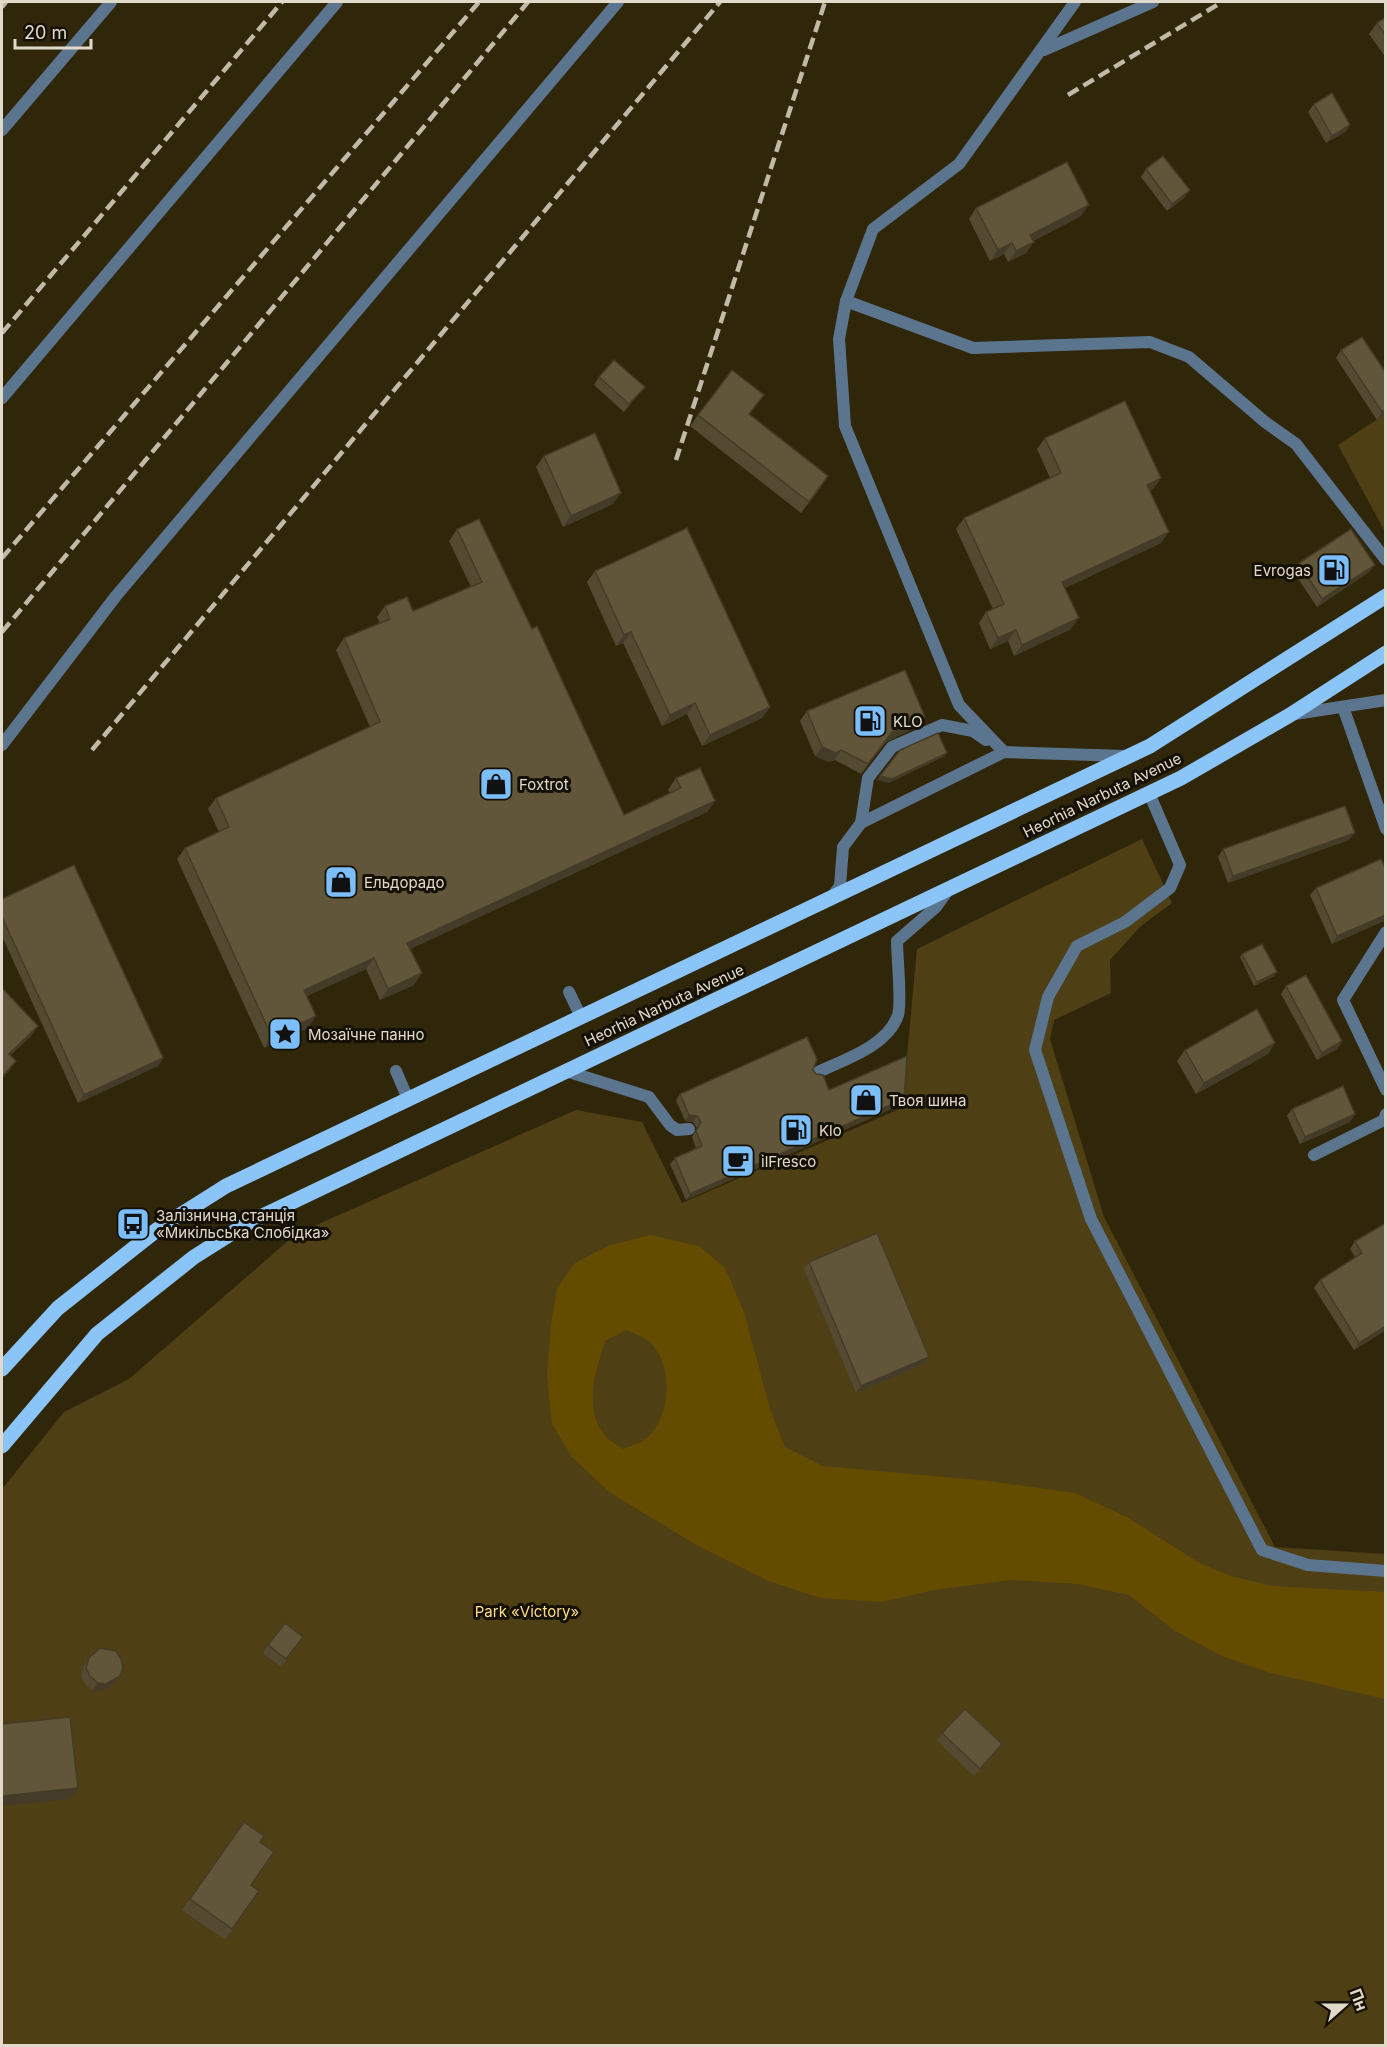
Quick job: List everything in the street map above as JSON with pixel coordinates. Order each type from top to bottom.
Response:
[{"type":"main road","name":"Heorhia Narbuta Avenue","points":[[2,1368],[58,1308],[158,1228],[226,1186],[1150,746],[1386,596]]},
{"type":"main road","name":"Heorhia Narbuta Avenue","points":[[2,1446],[97,1334],[194,1257],[248,1223],[1181,778],[1290,715],[1386,653]]},
{"type":"street","points":[[2,130],[111,2]]},
{"type":"street","points":[[2,398],[337,2]]},
{"type":"street","points":[[2,745],[116,596],[618,2]]},
{"type":"street","points":[[1004,752],[959,705],[845,426],[839,339],[846,301],[873,229],[959,164],[1043,50],[1075,2]]},
{"type":"street","points":[[1043,50],[1153,2]]},
{"type":"street","points":[[846,301],[973,348],[1150,342],[1189,357],[1265,422],[1296,444],[1386,560]]},
{"type":"street","points":[[1290,715],[1386,700]]},
{"type":"street","points":[[1343,707],[1386,829]]},
{"type":"street","points":[[861,823],[868,777],[892,747],[942,725],[973,731],[1004,752]]},
{"type":"street","points":[[830,899],[840,886],[843,847],[861,823],[1004,752],[1127,756]]},
{"type":"street","points":[[1149,793],[1180,865],[1170,888],[1125,922],[1077,946],[1048,997],[1035,1050],[1091,1219],[1262,1550],[1308,1565],[1386,1571]]},
{"type":"street","points":[[816,1073],[858,1053],[884,1036],[898,1015],[897,941],[936,907],[950,889]]},
{"type":"street","points":[[1386,932],[1343,1000],[1386,1090]]},
{"type":"street","points":[[569,992],[580,1017]]},
{"type":"street","points":[[396,1071],[408,1099]]},
{"type":"street","points":[[566,1071],[649,1097],[670,1125],[677,1130],[689,1130]]},
{"type":"street","points":[[1314,1155],[1384,1120],[1386,1114]]},
{"type":"green space","points":[[1385,414],[1385,532],[1338,445]]},
{"type":"green space","name":"Park «Victory»","points":[[1142,839],[1172,903],[1141,926],[1110,960],[1111,993],[1054,1020],[1050,1039],[1104,1217],[1275,1547],[1385,1554],[1385,2045],[2,2045],[2,1489],[64,1412],[129,1379],[296,1234],[576,1110],[642,1122],[682,1203],[902,1108],[917,949]]},
{"type":"shaded area","points":[[650,1235],[699,1246],[725,1268],[744,1312],[770,1409],[785,1447],[823,1466],[988,1481],[1075,1493],[1127,1517],[1198,1562],[1230,1576],[1272,1586],[1385,1592],[1385,1699],[1271,1673],[1224,1657],[1175,1631],[1129,1595],[1078,1584],[1010,1580],[934,1590],[881,1602],[821,1598],[768,1581],[693,1543],[609,1492],[572,1457],[552,1424],[547,1377],[551,1324],[557,1288],[575,1263],[610,1245]],"holes":[[[626,1330],[647,1340],[656,1350],[666,1376],[666,1390],[665,1405],[653,1431],[642,1441],[623,1449],[606,1436],[598,1423],[594,1412],[593,1388],[605,1341]]]},
{"type":"building","points":[[1386,17],[1386,36],[1377,23]]},
{"type":"building","points":[[1332,93],[1350,125],[1332,136],[1314,104]]},
{"type":"building","points":[[1163,156],[1190,190],[1172,204],[1146,169]]},
{"type":"building","points":[[1067,162],[1089,205],[1030,235],[1034,242],[1016,251],[1012,243],[998,250],[976,208]]},
{"type":"building","points":[[1362,337],[1386,373],[1386,410],[1382,412],[1341,350]]},
{"type":"building","points":[[614,360],[645,387],[629,404],[599,377]]},
{"type":"building","points":[[732,370],[764,395],[749,414],[828,476],[809,502],[698,415]]},
{"type":"building","points":[[1125,401],[1161,478],[1147,485],[1169,532],[1062,582],[1079,618],[1022,645],[1016,630],[998,638],[986,612],[1004,604],[964,518],[1061,473],[1045,438]]},
{"type":"building","points":[[595,433],[621,493],[571,516],[544,456]]},
{"type":"building","points":[[479,519],[532,629],[537,626],[624,815],[681,788],[676,778],[700,768],[715,801],[407,943],[422,973],[388,989],[374,958],[304,990],[316,1016],[272,1037],[185,848],[229,827],[216,798],[380,722],[344,638],[390,619],[385,606],[407,597],[413,611],[482,582],[457,529]]},
{"type":"building","points":[[687,528],[770,707],[710,735],[695,703],[670,715],[631,632],[624,635],[595,571]]},
{"type":"building","points":[[1351,529],[1375,565],[1322,599],[1299,563]]},
{"type":"building","points":[[905,670],[925,717],[892,732],[868,764],[841,750],[836,753],[822,747],[807,711]]},
{"type":"building","points":[[938,733],[947,753],[892,779],[880,776],[900,750]]},
{"type":"building","points":[[1345,806],[1355,833],[1233,876],[1223,849]]},
{"type":"building","points":[[1381,859],[1386,870],[1386,915],[1337,936],[1316,888]]},
{"type":"building","points":[[74,865],[163,1058],[84,1095],[2,917],[2,899]]},
{"type":"building","points":[[1262,944],[1277,972],[1257,982],[1242,954]]},
{"type":"building","points":[[1306,975],[1342,1041],[1322,1053],[1286,986]]},
{"type":"building","points":[[2,988],[38,1026],[9,1054],[16,1061],[2,1077]]},
{"type":"building","points":[[1257,1009],[1275,1043],[1204,1083],[1185,1050]]},
{"type":"building","points":[[807,1037],[817,1059],[813,1070],[816,1074],[823,1075],[829,1090],[907,1056],[904,1099],[690,1194],[675,1158],[702,1146],[696,1131],[701,1122],[697,1116],[689,1115],[680,1094]]},
{"type":"building","points":[[1343,1086],[1355,1114],[1305,1137],[1292,1109]]},
{"type":"building","points":[[1386,1223],[1386,1326],[1359,1343],[1320,1280],[1362,1253],[1355,1241]]},
{"type":"building","points":[[877,1233],[929,1357],[861,1386],[809,1262]]},
{"type":"building","points":[[285,1623],[303,1637],[286,1659],[268,1645]]},
{"type":"building","points":[[100,1648],[116,1651],[123,1668],[120,1676],[106,1684],[98,1683],[90,1676],[86,1668],[89,1658]]},
{"type":"building","points":[[965,1709],[1002,1744],[980,1769],[942,1733]]},
{"type":"building","points":[[70,1717],[78,1788],[2,1796],[2,1724]]},
{"type":"building","points":[[244,1822],[264,1836],[260,1842],[274,1852],[251,1885],[259,1891],[232,1929],[190,1899]]},
{"type":"railway","points":[[2,7],[6,2]]},
{"type":"railway","points":[[2,333],[282,2]]},
{"type":"railway","points":[[2,558],[479,2]]},
{"type":"railway","points":[[2,632],[528,2]]},
{"type":"railway","points":[[92,750],[720,2]]},
{"type":"railway","points":[[676,460],[825,2]]},
{"type":"railway","points":[[1068,95],[1222,2]]},
{"type":"place","name":"Evrogas","points":[[1334,570]]},
{"type":"place","name":"KLO","points":[[870,721]]},
{"type":"place","name":"Foxtrot","points":[[496,784]]},
{"type":"place","name":"Ельдорадо","points":[[341,882]]},
{"type":"place","name":"Мозаїчне панно","points":[[285,1034]]},
{"type":"place","name":"Твоя шина","points":[[866,1100]]},
{"type":"place","name":"Klo","points":[[796,1130]]},
{"type":"place","name":"ilFresco","points":[[738,1161]]},
{"type":"place","name":"Залізнична станція «Микільська Слобідка»","points":[[133,1224]]}]
